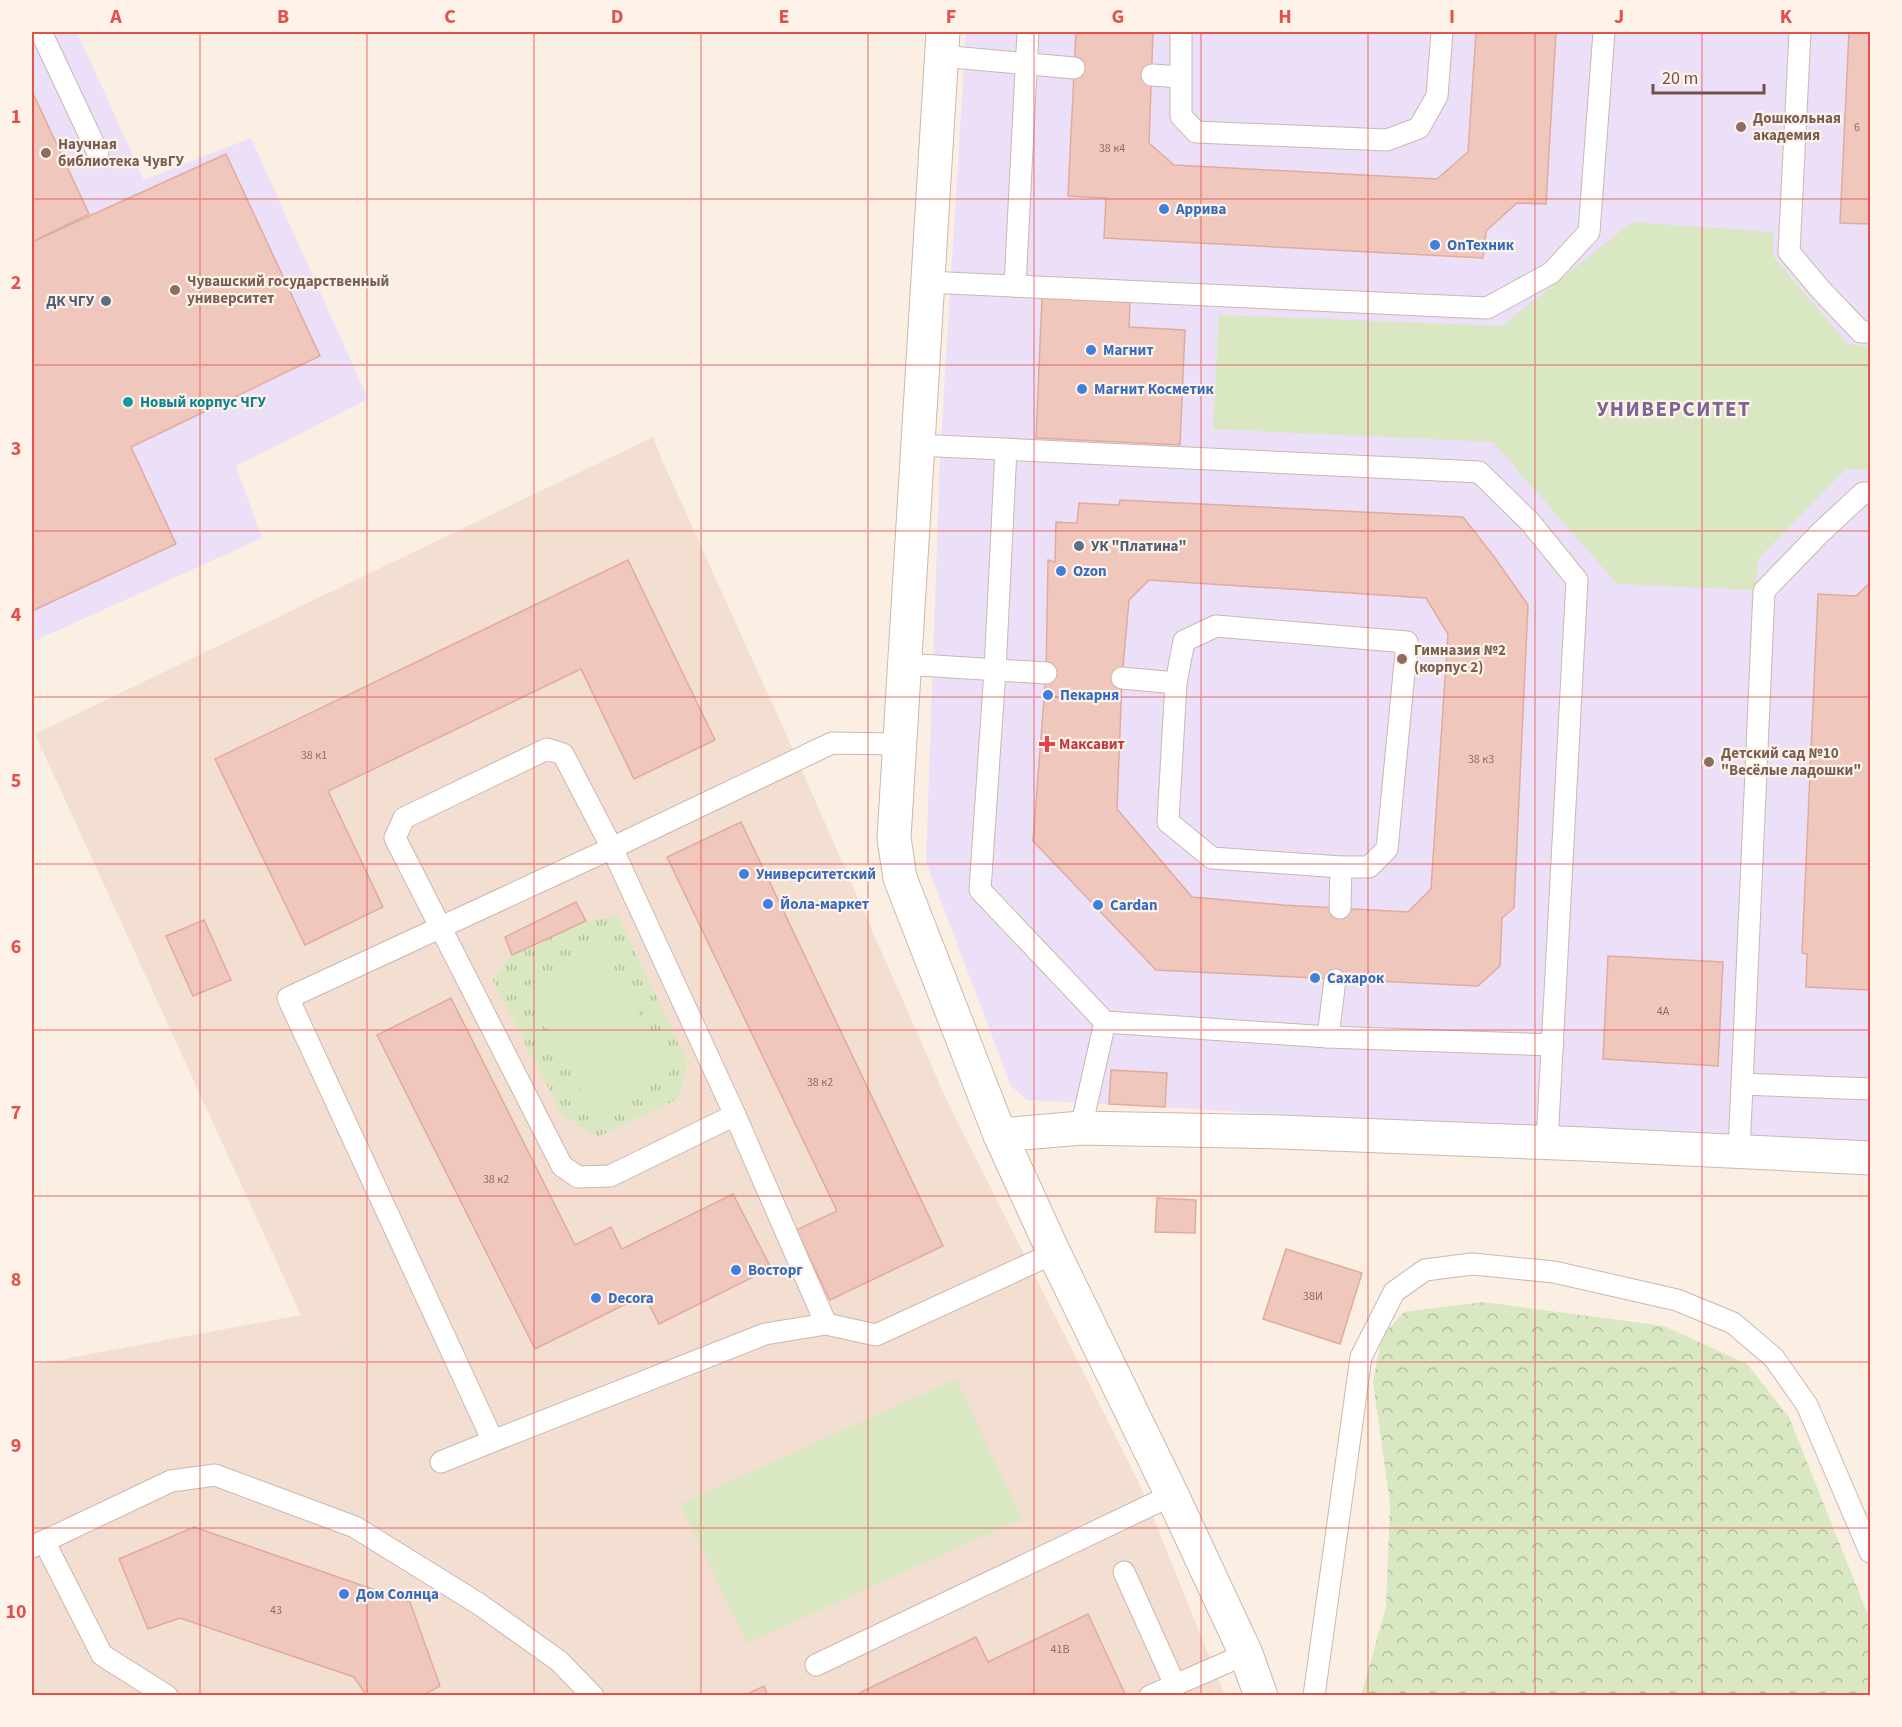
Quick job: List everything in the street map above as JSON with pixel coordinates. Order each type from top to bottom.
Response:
[{"type":"street","points":[[942,44],[894,837],[900,879],[1000,1135],[1172,1495],[1246,1654],[1261,1695]]},
{"type":"street","points":[[1000,1135],[1081,1128],[1281,1132],[1870,1158]]},
{"type":"lane","points":[[41,32],[98,153]]},
{"type":"lane","points":[[1015,286],[1028,32]]},
{"type":"lane","points":[[1181,32],[1181,116],[1196,132],[1387,140],[1419,128],[1437,96],[1442,32]]},
{"type":"lane","points":[[927,282],[1487,308],[1551,273],[1589,232],[1604,32]]},
{"type":"lane","points":[[1800,32],[1789,252],[1861,332],[1870,332]]},
{"type":"lane","points":[[942,44],[1026,63],[1074,68]]},
{"type":"lane","points":[[1152,75],[1180,77]]},
{"type":"lane","points":[[917,445],[1479,472],[1530,522],[1577,580],[1547,1143]]},
{"type":"lane","points":[[1006,449],[995,670],[980,890],[1105,1022],[1328,1037],[1553,1045]]},
{"type":"lane","points":[[1739,1152],[1764,591],[1820,533],[1863,493],[1870,494]]},
{"type":"lane","points":[[1215,626],[1407,642],[1387,849],[1369,867],[1341,867],[1212,858],[1168,822],[1176,683],[1184,641],[1215,626]]},
{"type":"lane","points":[[904,664],[1046,673]]},
{"type":"lane","points":[[1122,678],[1176,683]]},
{"type":"lane","points":[[493,1441],[288,998],[832,743],[899,744]]},
{"type":"lane","points":[[735,1115],[610,1176],[578,1177],[562,1166],[395,838],[404,818],[547,749],[563,754],[612,848],[735,1115],[826,1324]]},
{"type":"lane","points":[[1340,908],[1341,867]]},
{"type":"lane","points":[[1328,1037],[1335,980]]},
{"type":"lane","points":[[1081,1128],[1105,1022]]},
{"type":"lane","points":[[1742,1084],[1870,1089]]},
{"type":"lane","points":[[441,1462],[765,1334],[826,1324],[876,1335],[1054,1252]]},
{"type":"lane","points":[[1314,1695],[1361,1357],[1394,1292],[1425,1270],[1472,1264],[1554,1272],[1677,1300],[1732,1323],[1774,1358],[1807,1405],[1870,1552]]},
{"type":"lane","points":[[167,1695],[102,1655],[38,1544],[171,1481],[215,1475],[355,1527],[479,1604],[559,1661],[593,1695]]},
{"type":"lane","points":[[816,1665],[1172,1495]]},
{"type":"lane","points":[[1124,1572],[1175,1684]]},
{"type":"lane","points":[[1150,1695],[1246,1654]]},
{"type":"shaded area","name":"Чувашский государственный университет","points":[[32,32],[77,32],[144,180],[251,138],[368,399],[236,466],[262,538],[32,642]]},
{"type":"shaded area","name":"Гимназия №2 (корпус 2)","points":[[966,32],[1870,32],[1870,1155],[1165,1107],[1027,1100],[1011,1086],[926,862],[940,457]]},
{"type":"shaded area","points":[[653,437],[947,1101],[1140,1485],[1225,1695],[32,1696],[32,1365],[301,1315],[35,734]]},
{"type":"green space","points":[[1632,222],[1773,232],[1773,256],[1848,344],[1870,346],[1870,470],[1846,469],[1758,559],[1755,590],[1617,584],[1493,442],[1213,429],[1219,315],[1502,326]]},
{"type":"green space","points":[[618,916],[688,1063],[678,1099],[597,1137],[562,1114],[492,979],[512,955],[586,921]]},
{"type":"green space","points":[[603,946],[671,1072],[593,1113],[525,987]]},
{"type":"green space","points":[[1483,1302],[1664,1326],[1747,1364],[1789,1417],[1870,1620],[1870,1695],[1361,1696],[1386,1607],[1390,1504],[1373,1382],[1382,1336],[1404,1312]]},
{"type":"green space","points":[[956,1379],[1022,1519],[747,1643],[680,1504]]},
{"type":"building","points":[[1076,32],[1153,32],[1149,143],[1174,165],[1437,179],[1468,152],[1476,32],[1556,32],[1546,204],[1517,203],[1486,231],[1483,258],[1104,238],[1106,198],[1068,196]]},
{"type":"building","points":[[1849,32],[1870,32],[1870,224],[1840,223]]},
{"type":"building","name":"Научная библиотека ЧувГУ","points":[[32,91],[89,214],[32,242]]},
{"type":"building","name":"Чувашский государственный университет","points":[[226,154],[320,356],[131,447],[176,544],[32,611],[32,242]]},
{"type":"building","points":[[1042,298],[1130,302],[1129,327],[1185,330],[1180,445],[1036,438]]},
{"type":"building","points":[[1120,500],[1463,517],[1495,558],[1528,605],[1514,908],[1502,918],[1500,966],[1478,986],[1156,970],[1033,841],[1046,673],[1048,560],[1055,562],[1056,522],[1077,523],[1079,503],[1119,505]],"holes":[[[1149,580],[1426,598],[1448,634],[1431,889],[1408,912],[1192,897],[1117,809],[1122,678],[1129,600]]]},
{"type":"building","points":[[628,560],[715,740],[634,779],[581,669],[328,791],[383,907],[305,945],[215,759]]},
{"type":"building","points":[[1870,583],[1870,990],[1806,987],[1807,954],[1802,953],[1818,594],[1856,596]]},
{"type":"building","points":[[741,822],[943,1246],[830,1300],[796,1230],[837,1211],[667,857]]},
{"type":"building","points":[[576,902],[586,921],[512,955],[505,937]]},
{"type":"building","points":[[204,920],[231,980],[193,996],[166,936]]},
{"type":"building","points":[[1608,956],[1723,962],[1718,1066],[1603,1059]]},
{"type":"building","points":[[451,998],[575,1245],[611,1227],[622,1249],[733,1194],[771,1268],[659,1324],[644,1295],[535,1349],[377,1035]]},
{"type":"building","points":[[1111,1070],[1167,1073],[1165,1107],[1109,1104]]},
{"type":"building","points":[[1157,1198],[1196,1200],[1195,1233],[1155,1232]]},
{"type":"building","points":[[1286,1249],[1362,1273],[1340,1344],[1263,1319]]},
{"type":"building","points":[[194,1527],[410,1602],[440,1686],[422,1696],[367,1696],[354,1677],[180,1618],[148,1629],[119,1559]]},
{"type":"building","points":[[1088,1614],[1126,1696],[853,1696],[976,1637],[988,1662]]},
{"type":"building","points":[[764,1686],[768,1696],[743,1696]]},
{"type":"place","name":"Дошкольная академия","points":[[1741,127]]},
{"type":"place","name":"Научная библиотека ЧувГУ","points":[[46,153]]},
{"type":"place","name":"Аррива","points":[[1164,209]]},
{"type":"place","name":"OnТехник","points":[[1435,245]]},
{"type":"place","name":"Чувашский государственный университет","points":[[175,290]]},
{"type":"place","name":"ДК ЧГУ","points":[[106,301]]},
{"type":"place","name":"Магнит","points":[[1091,350]]},
{"type":"place","name":"Магнит Косметик","points":[[1082,389]]},
{"type":"place","name":"Новый корпус ЧГУ","points":[[128,402]]},
{"type":"place","name":"УК \"Платина\"","points":[[1079,546]]},
{"type":"place","name":"Ozon","points":[[1061,571]]},
{"type":"place","name":"Гимназия №2 (корпус 2)","points":[[1402,659]]},
{"type":"place","name":"Пекарня","points":[[1048,695]]},
{"type":"place","name":"Максавит","points":[[1047,744]]},
{"type":"place","name":"Детский сад №10 \"Весёлые ладошки\"","points":[[1709,762]]},
{"type":"place","name":"Университетский","points":[[744,874]]},
{"type":"place","name":"Йола-маркет","points":[[768,904]]},
{"type":"place","name":"Cardan","points":[[1098,905]]},
{"type":"place","name":"Сахарок","points":[[1315,978]]},
{"type":"place","name":"Восторг","points":[[736,1270]]},
{"type":"place","name":"Decora","points":[[596,1298]]},
{"type":"place","name":"Дом Солнца","points":[[344,1594]]},
{"type":"district","name":"УНИВЕРСИТЕТ","points":[[1674,409]]}]
